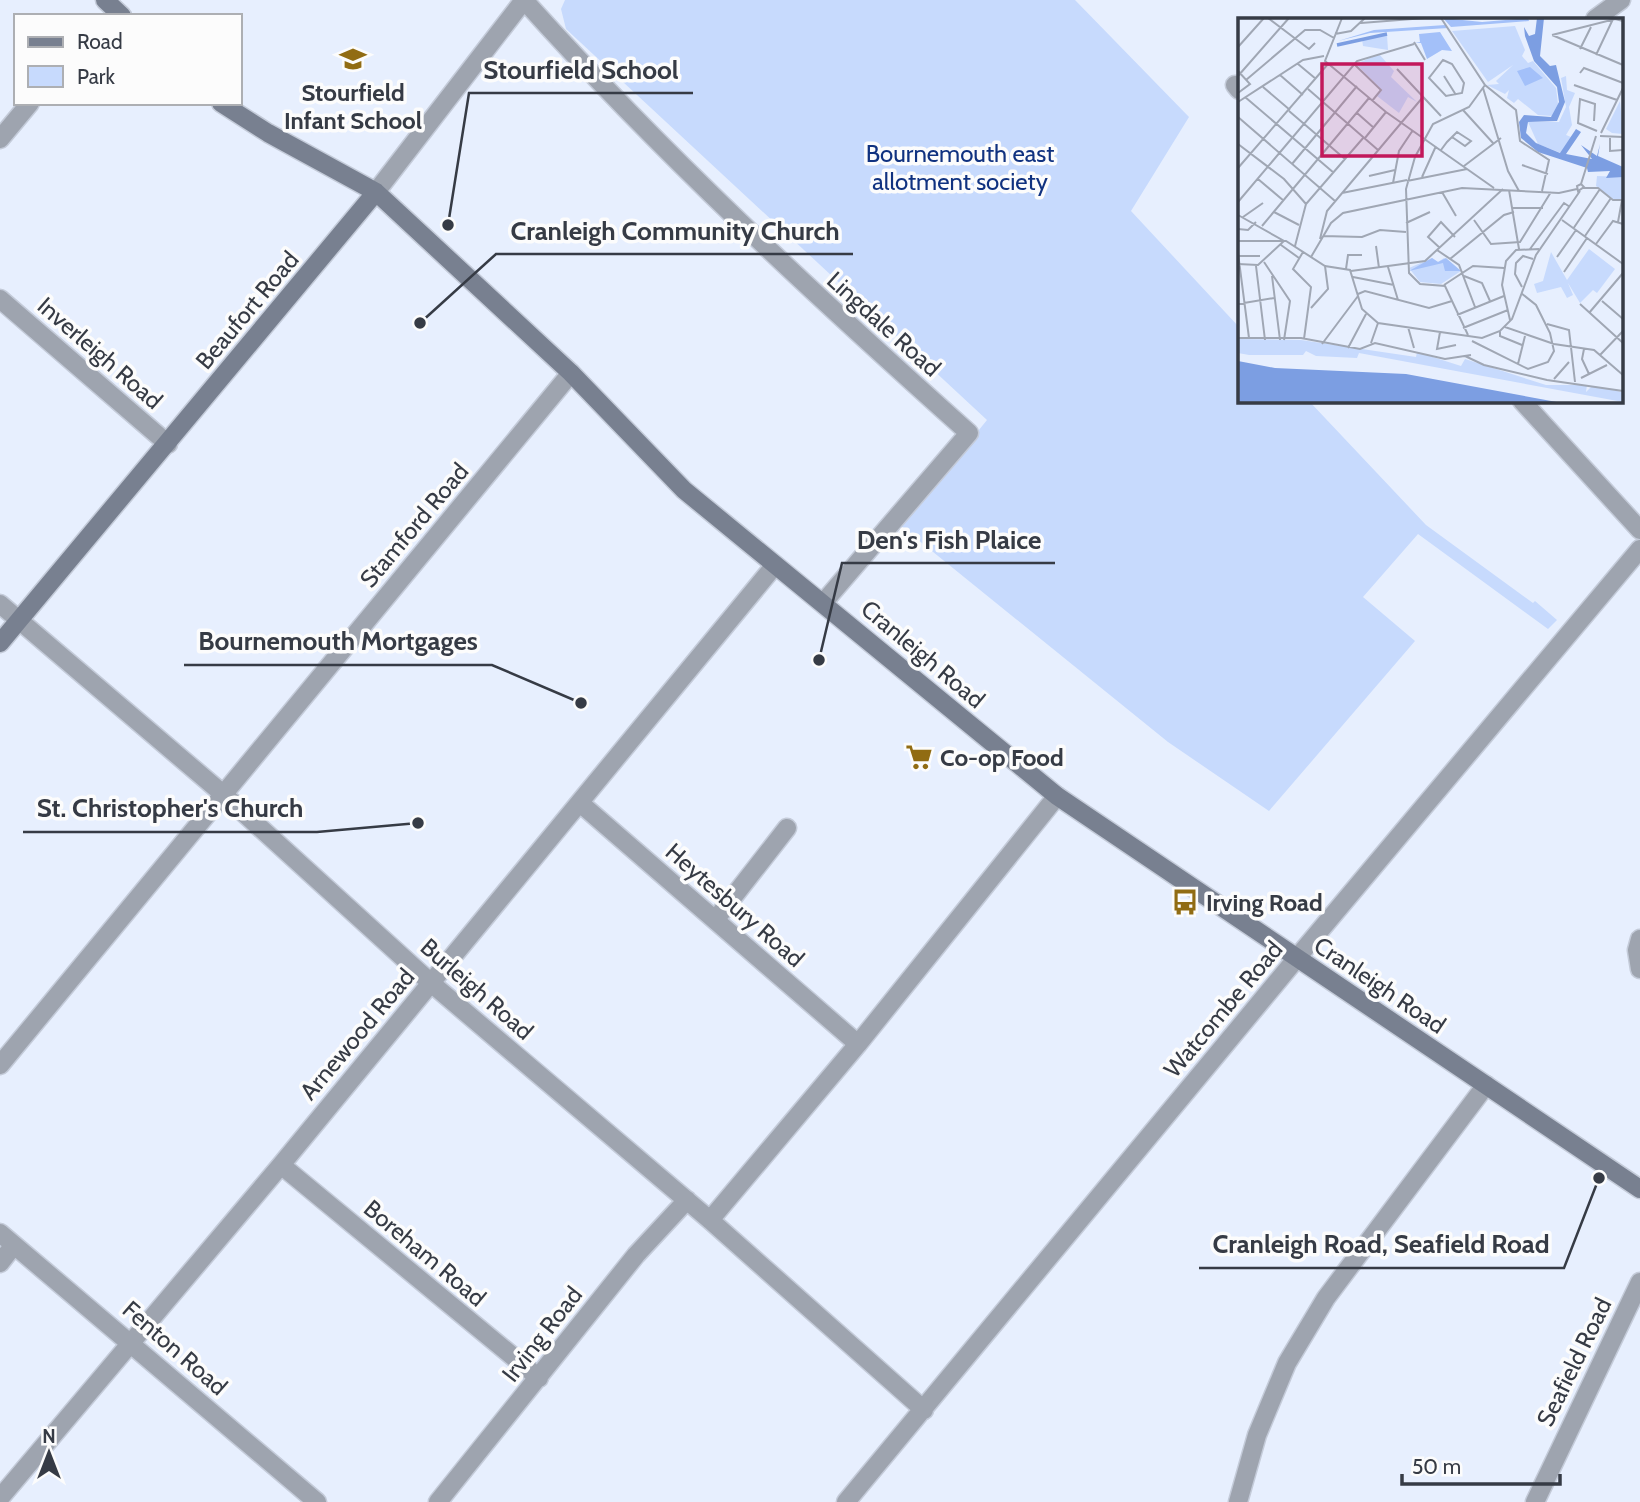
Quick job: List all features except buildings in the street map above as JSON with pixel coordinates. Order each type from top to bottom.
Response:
[{"type":"street","name":"Beaufort Road","points":[[0,643],[376,192],[524,0]]},
{"type":"street","name":"Lingdale Road","points":[[524,0],[587,71],[797,279],[969,433],[823,603]]},
{"type":"street","points":[[1596,18],[1621,0]]},
{"type":"street","points":[[0,139],[28,105]]},
{"type":"street","name":"Cranleigh Road","points":[[224,105],[268,133],[376,192],[571,373],[684,490],[1057,796],[1640,1189]]},
{"type":"street","name":"Inverleigh Road","points":[[0,299],[168,444]]},
{"type":"street","name":"Stamford Road","points":[[0,1065],[571,373]]},
{"type":"street","points":[[1523,402],[1640,530]]},
{"type":"street","name":"Watcombe Road","points":[[846,1502],[1296,959],[1640,550]]},
{"type":"street","name":"Arnewood Road","points":[[0,1498],[281,1165],[775,565]]},
{"type":"street","name":"Burleigh Road","points":[[0,604],[223,794],[431,983],[687,1200],[923,1410]]},
{"type":"street","points":[[710,1220],[858,1044],[1057,796]]},
{"type":"street","name":"Heytesbury Road","points":[[580,803],[858,1044]]},
{"type":"street","points":[[716,919],[787,828]]},
{"type":"street","points":[[1640,939],[1637,950],[1640,969]]},
{"type":"street","points":[[1238,1502],[1257,1435],[1287,1363],[1326,1298],[1486,1085]]},
{"type":"street","name":"Boreham Road","points":[[281,1165],[539,1378]]},
{"type":"street","name":"Irving Road","points":[[438,1502],[636,1255],[687,1200]]},
{"type":"street","name":"Fenton Road","points":[[0,1233],[131,1341],[317,1502]]},
{"type":"street","points":[[0,1263],[14,1245]]},
{"type":"street","name":"Seafield Road","points":[[1535,1502],[1640,1282]]},
{"type":"green space","name":"Bournemouth east allotment society","points":[[565,0],[1075,0],[1189,117],[1131,211],[1238,326],[1238,402],[1310,402],[1426,525],[1533,603],[1535,601],[1557,620],[1548,629],[1418,534],[1363,597],[1415,641],[1269,811],[1168,742],[901,526],[987,420],[566,29],[561,9]]},
{"type":"place","name":"Stourfield Infant School","points":[[353,59]]},
{"type":"place","name":"Stourfield School","points":[[448,225]]},
{"type":"place","name":"Cranleigh Community Church","points":[[420,323]]},
{"type":"place","name":"Den's Fish Plaice","points":[[819,660]]},
{"type":"place","name":"Bournemouth Mortgages","points":[[581,703]]},
{"type":"place","name":"Co-op Food","points":[[919,757]]},
{"type":"place","name":"St. Christopher's Church","points":[[418,823]]},
{"type":"place","name":"Irving Road","points":[[1185,902]]},
{"type":"place","name":"Cranleigh Road, Seafield Road","points":[[1599,1178]]}]
